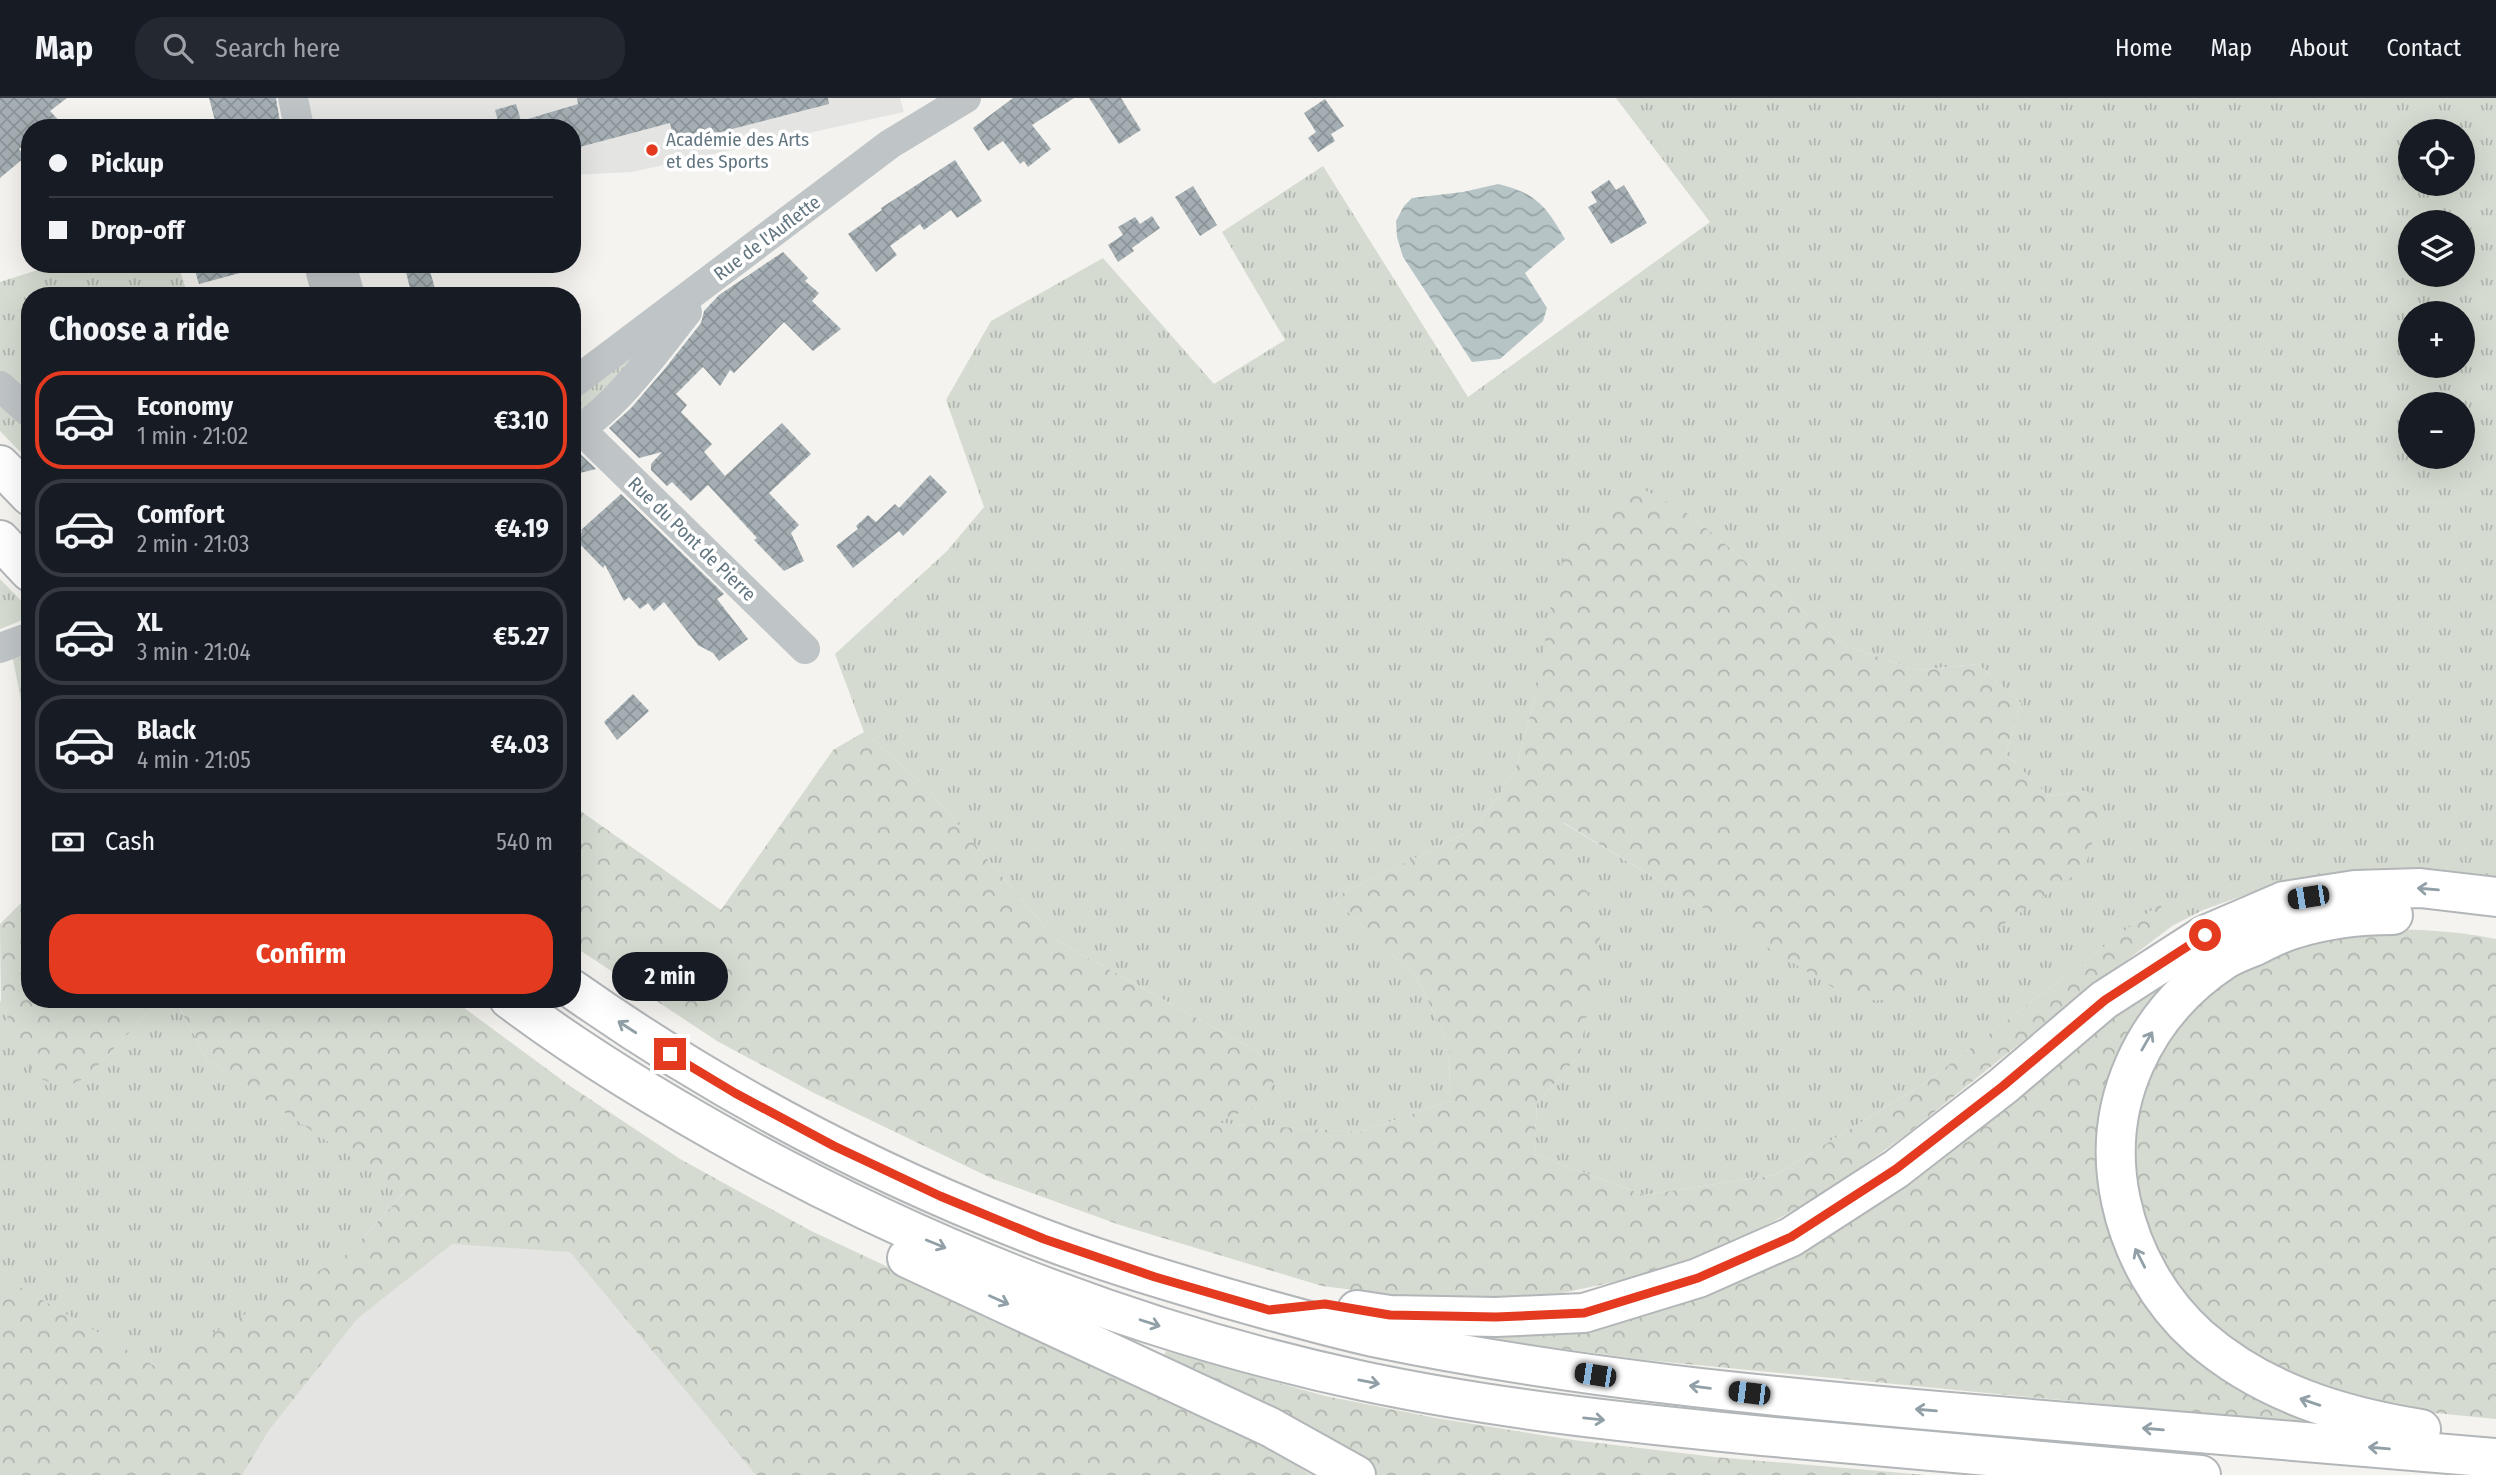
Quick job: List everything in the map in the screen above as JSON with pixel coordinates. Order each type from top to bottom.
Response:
[{"type":"highway","points":[[0,465],[21,487]]},
{"type":"highway","points":[[0,540],[21,562]]},
{"type":"highway","points":[[1269,1310],[1325,1304],[1390,1315],[1496,1317],[1584,1313],[1698,1278],[1791,1237],[1896,1169],[2003,1086],[2105,1000],[2205,935],[2284,901],[2355,890],[2420,888],[2496,897]]},
{"type":"highway","points":[[2496,923],[2421,914],[2362,915],[2293,929],[2227,958],[2197,981],[2163,1014],[2144,1044],[2126,1088],[2115,1142],[2117,1183],[2136,1252],[2153,1283],[2174,1310],[2208,1344],[2238,1367],[2306,1401],[2372,1421],[2496,1440]]},
{"type":"highway","points":[[581,995],[626,1027],[735,1093],[834,1146],[940,1196],[1044,1239],[1155,1277],[1371,1336],[1595,1375],[1826,1402],[2496,1458]]},
{"type":"highway","points":[[519,1008],[654,1114],[737,1168],[805,1206],[920,1265],[1282,1433],[1356,1475]]},
{"type":"highway","points":[[521,1008],[616,1073],[700,1124],[814,1186],[919,1237],[1041,1286],[1253,1355],[1364,1381],[1474,1402],[1587,1419],[2201,1475]]},
{"type":"highway","points":[[1194,1391],[1331,1475]]},
{"type":"street","points":[[293,98],[297,119]]},
{"type":"street","name":"Rue de l'Auflette","points":[[581,377],[890,144],[966,98]]},
{"type":"street","points":[[581,427],[613,402],[711,281]]},
{"type":"street","points":[[0,386],[21,405]]},
{"type":"street","name":"Rue du Pont de Pierre","points":[[581,436],[805,649]]},
{"type":"street","points":[[0,648],[21,640]]},
{"type":"shaded area","name":"Académie des Arts et des Sports","points":[[293,98],[900,98],[904,112],[632,172],[581,175],[581,119],[297,119]]},
{"type":"shaded area","points":[[570,1086],[680,1159],[811,1231],[1277,1452],[1314,1475],[0,1475],[0,1266]]},
{"type":"green space","points":[[1616,98],[2496,98],[2496,876],[2426,868],[2361,870],[2284,881],[2203,910],[2172,926],[2159,905],[1925,1083],[1775,1175],[1644,1195],[1534,1154],[1537,1103],[1580,1054],[1562,822],[1852,998],[2087,791],[2048,796],[2006,754],[2021,703],[1978,664],[1917,670],[1843,645],[1692,516],[1537,690],[1515,771],[1476,828],[1333,898],[1418,979],[1449,1046],[1450,1101],[1360,1132],[1216,1123],[1277,1073],[1258,1052],[1056,940],[927,788],[864,732],[835,654],[947,551],[984,507],[946,400],[991,321],[1103,258],[1214,384],[1285,340],[1222,232],[1323,166],[1468,397],[1710,222]]},
{"type":"green space","points":[[28,273],[181,273],[185,287],[21,287],[21,453],[0,431],[0,282]]},
{"type":"green space","points":[[660,333],[581,414],[581,389]]},
{"type":"green space","points":[[1643,489],[1692,516],[1843,645],[1917,670],[1978,664],[2021,703],[2006,754],[2048,796],[2087,791],[2103,806],[2085,868],[1891,1001],[1852,999],[1563,822],[1601,932],[1580,1054],[1537,1103],[1534,1154],[1644,1195],[1775,1175],[1925,1083],[2160,904],[2172,926],[1903,1137],[1823,1194],[1736,1242],[1661,1272],[1562,1293],[1489,1299],[1417,1298],[1322,1286],[1120,1225],[993,1179],[814,1093],[717,1041],[581,951],[581,811],[721,910],[833,750],[864,732],[927,788],[1056,940],[1258,1052],[1278,1073],[1264,1102],[1217,1123],[1360,1132],[1450,1101],[1449,1046],[1418,979],[1333,898],[1476,828],[1515,771],[1537,690],[1555,580],[1574,534]]},
{"type":"green space","points":[[0,579],[21,601],[21,621],[0,629]]},
{"type":"green space","points":[[21,656],[21,701],[13,659]]},
{"type":"green space","points":[[21,903],[21,1008],[152,1008],[87,1077],[64,1088],[34,1076],[1,1003],[0,924]]},
{"type":"green space","points":[[2356,929],[2443,931],[2496,939],[2496,1419],[2384,1408],[2292,1378],[2199,1317],[2152,1255],[2127,1147],[2156,1044],[2242,962]]},
{"type":"green space","points":[[2227,932],[2144,1016],[2119,1250],[2341,1427],[1645,1360],[1492,1339],[1496,1329],[1661,1302]]},
{"type":"green space","points":[[0,1000],[34,1076],[87,1077],[152,1008],[180,1008],[207,1060],[404,1192],[349,1253],[156,1367],[0,1275]]},
{"type":"green space","points":[[180,1008],[464,1008],[570,1086],[680,1159],[811,1231],[1177,1402],[1277,1452],[1310,1475],[756,1475],[570,1252],[452,1244],[357,1319],[269,1430],[242,1475],[0,1475],[0,1275],[156,1367],[349,1253],[404,1193],[207,1060]]},
{"type":"green space","points":[[1166,1351],[1325,1396],[1436,1418],[1573,1440],[1715,1457],[1926,1475],[1377,1475],[1321,1440],[1162,1359]]},
{"type":"water","points":[[1498,184],[1522,192],[1539,202],[1565,239],[1525,273],[1547,308],[1543,321],[1500,359],[1472,362],[1403,257],[1396,221],[1412,198],[1463,192]]},
{"type":"building","points":[[0,98],[67,98],[50,111],[58,119],[21,119],[21,160],[0,178]]},
{"type":"building","points":[[209,98],[276,98],[280,119],[215,119]]},
{"type":"building","points":[[577,98],[828,98],[829,104],[713,134],[714,137],[676,147],[670,123],[581,147],[581,119],[528,119],[578,104]]},
{"type":"building","points":[[1013,98],[1074,98],[1032,125],[1051,149],[1028,167],[1024,161],[1020,164],[1003,141],[988,151],[973,128]]},
{"type":"building","points":[[1089,98],[1121,98],[1141,130],[1119,144]]},
{"type":"building","points":[[1325,99],[1344,126],[1331,134],[1335,141],[1318,152],[1308,138],[1316,132],[1304,113]]},
{"type":"building","points":[[516,104],[520,119],[498,119],[495,110]]},
{"type":"building","points":[[955,160],[982,201],[957,218],[951,210],[924,230],[920,224],[890,246],[897,255],[876,272],[848,234],[882,210],[881,208]]},
{"type":"building","points":[[1609,180],[1616,190],[1624,185],[1647,223],[1611,244],[1588,207],[1597,202],[1591,192]]},
{"type":"building","points":[[1193,186],[1217,225],[1200,236],[1175,197]]},
{"type":"building","points":[[1152,216],[1160,228],[1118,262],[1108,245],[1123,235],[1118,227],[1135,217],[1140,224]]},
{"type":"building","points":[[783,252],[808,278],[805,281],[819,293],[812,301],[841,329],[813,351],[784,322],[734,373],[730,370],[720,386],[703,367],[676,394],[687,405],[681,412],[712,444],[704,452],[725,476],[782,423],[811,454],[769,493],[799,525],[791,533],[804,561],[784,571],[708,485],[691,501],[672,482],[667,486],[651,470],[651,464],[662,452],[639,458],[609,428],[631,408],[663,371],[701,323],[704,311],[719,295]]},
{"type":"building","points":[[196,273],[240,273],[199,284]]},
{"type":"building","points":[[406,273],[431,273],[434,287],[410,287]]},
{"type":"building","points":[[581,455],[596,469],[581,473]]},
{"type":"building","points":[[930,475],[947,492],[903,536],[899,531],[853,568],[836,546],[858,529],[856,526],[868,515],[876,522],[895,504],[899,508]]},
{"type":"building","points":[[621,494],[724,594],[717,599],[748,639],[719,661],[713,653],[698,645],[664,602],[654,611],[648,603],[640,609],[629,597],[624,601],[605,565],[603,568],[581,545],[581,530]]},
{"type":"building","points":[[633,694],[649,711],[617,740],[604,722]]},
{"type":"place","name":"Académie des Arts et des Sports","points":[[652,150]]},
{"type":"route","points":[[670,1054],[735,1093],[834,1146],[940,1196],[1044,1239],[1155,1277],[1269,1310],[1325,1304],[1390,1315],[1496,1317],[1584,1313],[1698,1278],[1791,1237],[1896,1169],[2003,1086],[2105,1000],[2205,935]]}]
